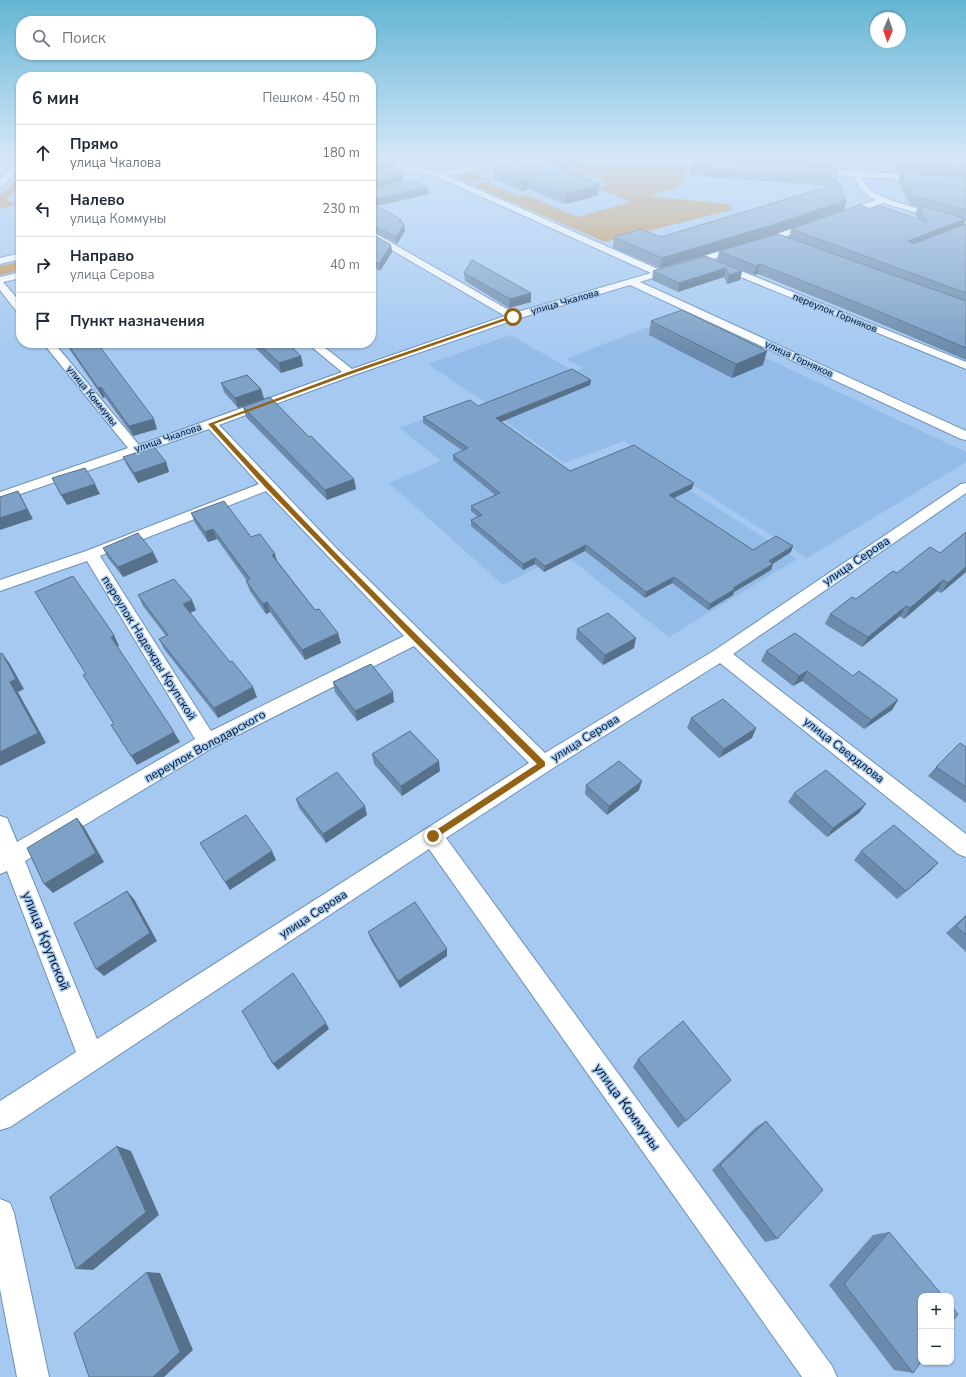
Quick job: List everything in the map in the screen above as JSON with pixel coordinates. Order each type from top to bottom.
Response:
[{"type":"street","points":[[546,222],[660,273]]},
{"type":"street","name":"улица Чкалова","points":[[0,497],[513,317],[776,238],[820,222]]},
{"type":"street","points":[[376,237],[513,317]]},
{"type":"street","points":[[776,238],[790,243]]},
{"type":"street","points":[[0,261],[16,257]]},
{"type":"street","name":"переулок Горняков","points":[[704,260],[966,366]]},
{"type":"street","points":[[0,280],[16,276]]},
{"type":"street","name":"улица Горняков","points":[[631,282],[966,436]]},
{"type":"street","points":[[0,284],[16,304]]},
{"type":"street","name":"улица Коммуны","points":[[52,348],[136,449]]},
{"type":"street","points":[[318,348],[350,373]]},
{"type":"street","points":[[211,424],[267,486],[415,638],[542,764]]},
{"type":"street","points":[[0,586],[92,554],[267,486]]},
{"type":"street","name":"улица Серова","points":[[0,1117],[542,764],[721,654],[966,487]]},
{"type":"street","name":"переулок Надежды Крупской","points":[[92,554],[207,742]]},
{"type":"street","name":"переулок Володарского","points":[[6,861],[207,742],[415,638]]},
{"type":"street","name":"улица Свердлова","points":[[721,654],[966,847]]},
{"type":"street","name":"улица Крупской","points":[[0,825],[6,861],[92,1057]]},
{"type":"street","name":"улица Коммуны","points":[[433,836],[821,1377]]},
{"type":"street","points":[[0,1213],[33,1377]]},
{"type":"shaded area","points":[[559,222],[682,222],[605,242]]},
{"type":"shaded area","points":[[16,262],[16,271],[0,275],[0,266]]},
{"type":"shaded area","points":[[676,316],[966,452],[966,462],[807,558],[624,441],[565,463],[485,408],[583,368],[566,359]]},
{"type":"shaded area","points":[[510,335],[574,371],[489,405],[428,364]]},
{"type":"shaded area","points":[[469,402],[571,473],[625,449],[797,559],[669,637],[564,554],[503,585],[389,483],[441,461],[400,428]]},
{"type":"building","points":[[376,222],[401,222],[404,224],[396,237],[376,227]]},
{"type":"building","points":[[710,222],[780,222],[662,258],[614,237],[640,229],[661,237]]},
{"type":"building","points":[[810,222],[957,222],[908,241],[913,244],[966,224],[966,293],[791,229]]},
{"type":"building","points":[[778,234],[966,301],[966,348],[760,264],[756,266],[719,251]]},
{"type":"building","points":[[376,236],[391,245],[379,264],[376,262]]},
{"type":"building","points":[[705,256],[742,271],[729,275],[726,268],[679,283],[653,271]]},
{"type":"building","points":[[472,260],[531,293],[510,299],[464,273]]},
{"type":"building","points":[[682,310],[767,351],[736,364],[651,321]]},
{"type":"building","points":[[70,348],[101,348],[154,419],[129,426],[101,387],[98,388]]},
{"type":"building","points":[[263,348],[292,348],[301,356],[279,363]]},
{"type":"building","points":[[572,369],[591,380],[496,418],[570,471],[634,445],[694,483],[669,495],[753,550],[776,536],[793,546],[769,561],[773,564],[710,604],[674,577],[646,592],[586,545],[545,566],[535,558],[523,564],[471,520],[482,515],[471,506],[500,493],[453,455],[468,448],[423,417],[470,400],[478,406]]},
{"type":"building","points":[[247,375],[261,389],[235,398],[221,383]]},
{"type":"building","points":[[270,397],[309,437],[311,436],[354,479],[325,490],[243,407]]},
{"type":"building","points":[[154,447],[166,462],[134,473],[123,457]]},
{"type":"building","points":[[85,468],[95,484],[61,495],[52,478]]},
{"type":"building","points":[[18,491],[27,509],[0,518],[0,497]]},
{"type":"building","points":[[224,501],[251,537],[260,534],[275,554],[272,555],[315,610],[319,609],[338,633],[302,650],[267,602],[263,604],[246,581],[250,579],[213,529],[205,532],[191,513]]},
{"type":"building","points":[[966,532],[966,567],[948,583],[943,580],[910,608],[906,606],[868,637],[830,614],[852,597],[856,599],[893,571],[897,573],[930,547],[940,553]]},
{"type":"building","points":[[138,533],[153,552],[118,567],[103,548]]},
{"type":"building","points":[[73,576],[114,635],[111,637],[174,732],[131,756],[111,725],[114,724],[83,675],[86,674],[35,592]]},
{"type":"building","points":[[174,579],[192,600],[183,604],[230,662],[232,661],[253,687],[214,708],[159,639],[168,635],[138,595]]},
{"type":"building","points":[[608,613],[636,638],[605,655],[577,629]]},
{"type":"building","points":[[795,633],[853,676],[859,671],[898,700],[871,720],[807,671],[799,676],[766,651]]},
{"type":"building","points":[[2,653],[16,679],[10,682],[38,733],[0,752],[0,654]]},
{"type":"building","points":[[371,664],[393,692],[355,711],[333,682]]},
{"type":"building","points":[[723,699],[756,728],[724,749],[691,718]]},
{"type":"building","points":[[410,731],[439,761],[401,786],[372,754]]},
{"type":"building","points":[[960,743],[966,747],[966,787],[936,767]]},
{"type":"building","points":[[619,761],[642,781],[609,806],[586,785]]},
{"type":"building","points":[[826,770],[866,804],[833,828],[794,793]]},
{"type":"building","points":[[337,772],[365,806],[323,834],[296,799]]},
{"type":"building","points":[[246,815],[272,851],[225,882],[200,843]]},
{"type":"building","points":[[77,818],[96,853],[44,884],[27,848]]},
{"type":"building","points":[[894,825],[938,863],[906,891],[861,851]]},
{"type":"building","points":[[127,891],[150,933],[96,969],[74,923]]},
{"type":"building","points":[[415,902],[447,949],[398,981],[368,932]]},
{"type":"building","points":[[966,916],[966,935],[956,926]]},
{"type":"building","points":[[293,973],[326,1023],[273,1064],[242,1011]]},
{"type":"building","points":[[683,1021],[731,1080],[686,1121],[638,1059]]},
{"type":"building","points":[[766,1121],[823,1190],[777,1239],[720,1165]]},
{"type":"building","points":[[117,1146],[146,1212],[76,1269],[50,1197]]},
{"type":"building","points":[[889,1232],[940,1293],[918,1293],[919,1365],[913,1373],[844,1284]]},
{"type":"building","points":[[147,1272],[180,1352],[153,1377],[89,1377],[74,1333]]},
{"type":"building","points":[[954,1309],[958,1314],[954,1319]]},
{"type":"route","points":[[433,836],[542,764],[415,638],[267,486],[211,424],[350,373],[513,317]]}]
